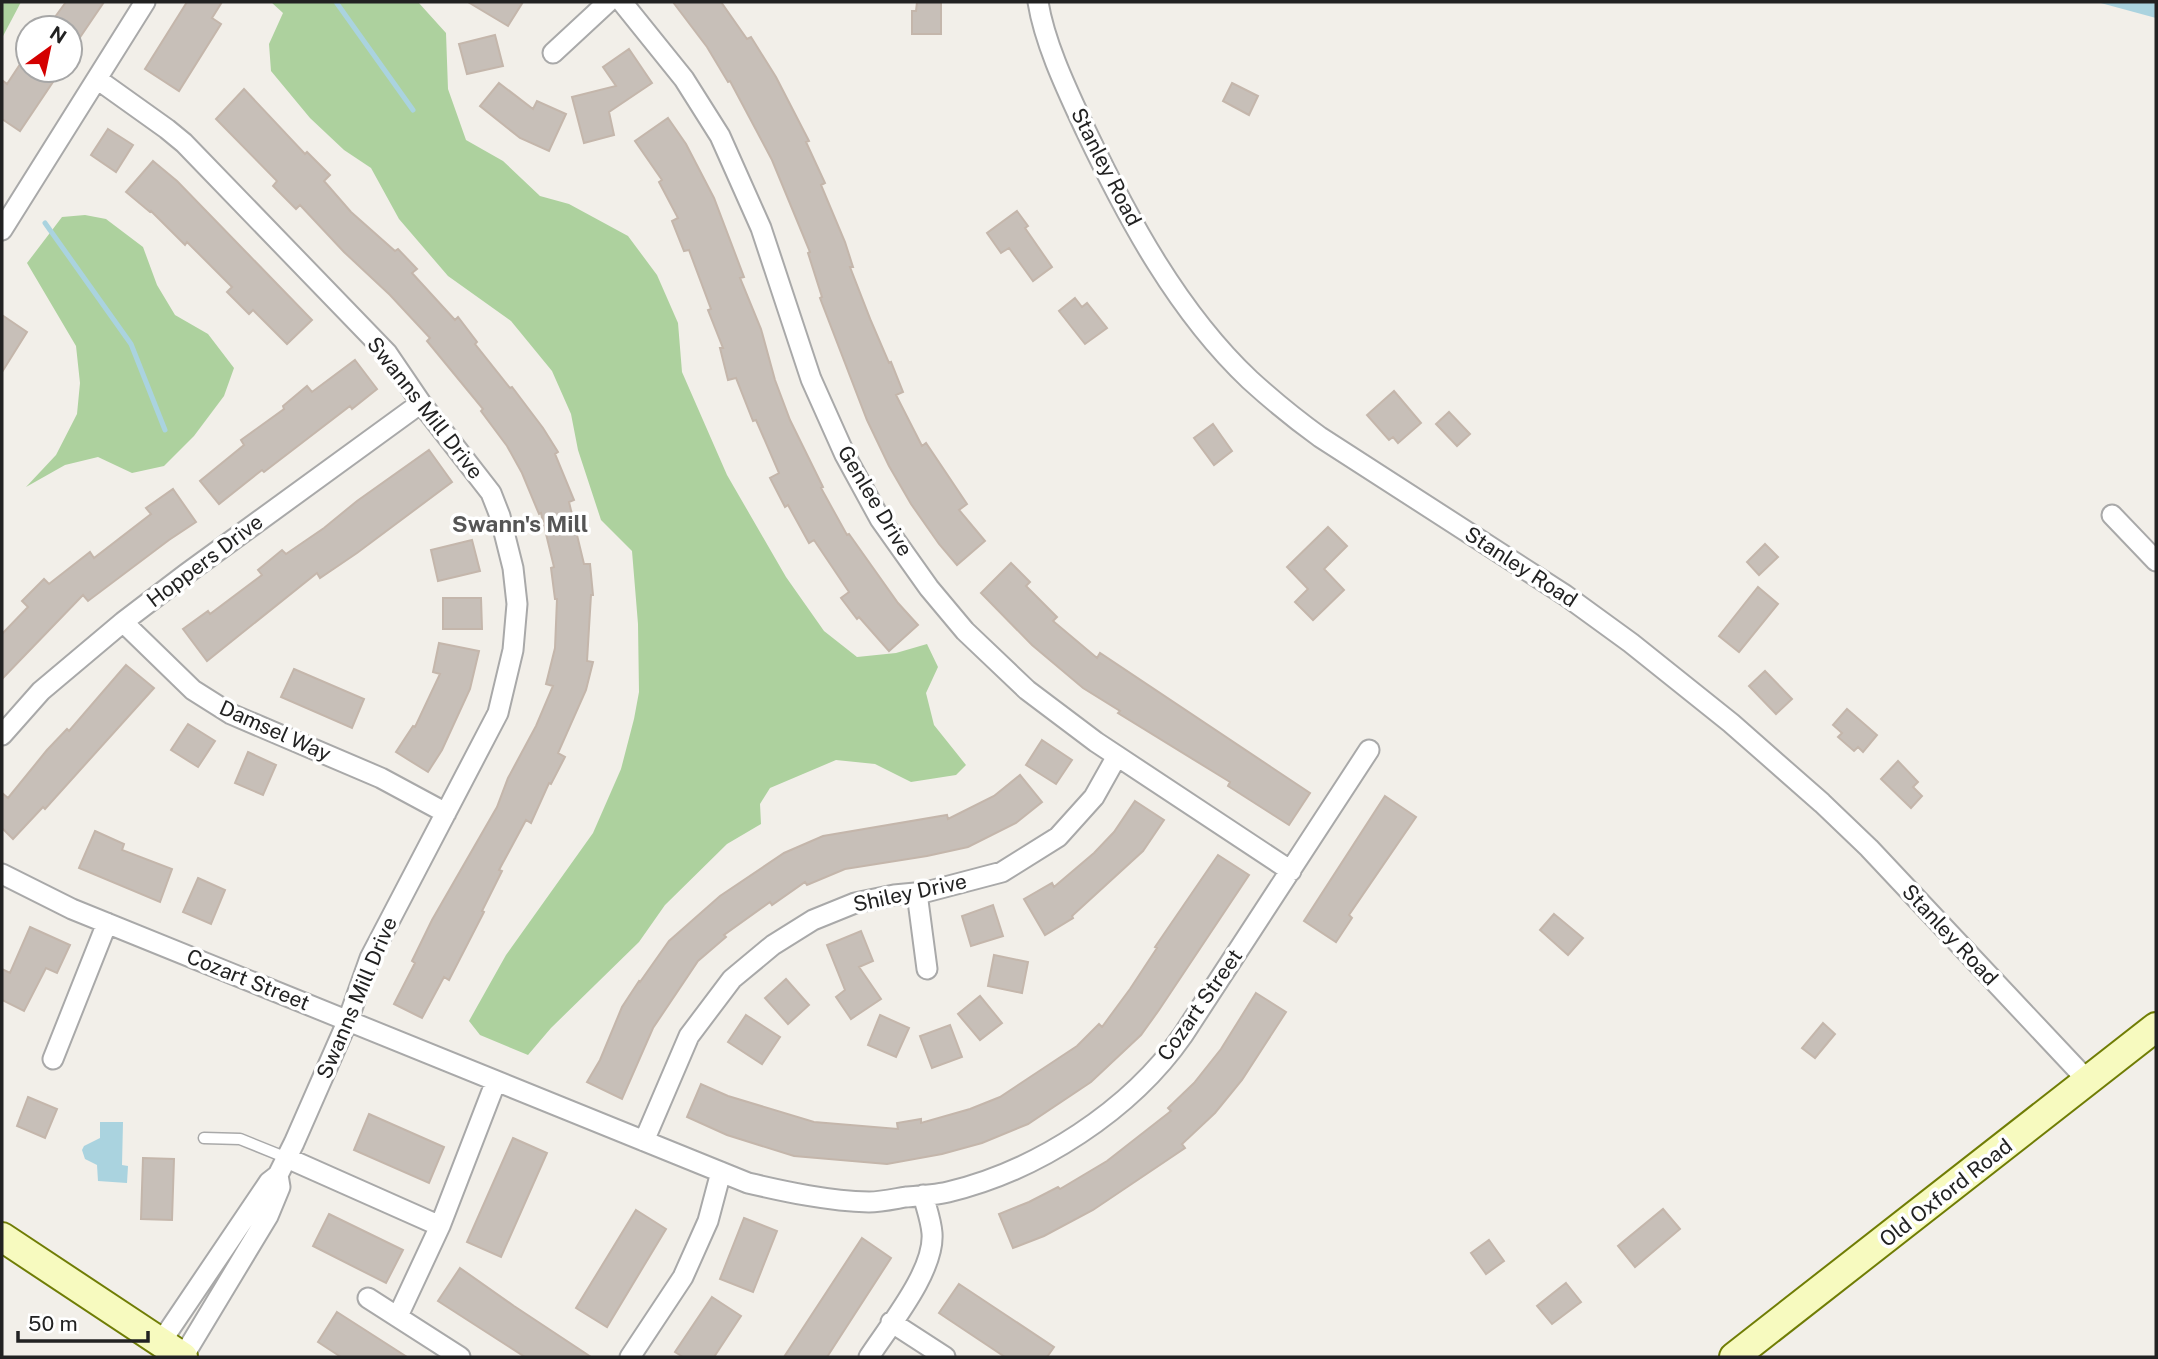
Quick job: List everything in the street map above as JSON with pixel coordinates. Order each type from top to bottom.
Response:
[{"type":"street","points":[[2,230],[145,2]]},
{"type":"street","points":[[553,53],[608,2]]},
{"type":"street","name":"Genlee Drive","points":[[622,2],[684,79],[720,136],[761,229],[811,379],[845,455],[880,519],[929,588],[965,631],[1027,690],[1117,756],[1291,871]]},
{"type":"street","name":"Stanley Road","points":[[1038,2],[1069,94],[1106,172],[1161,267],[1186,304],[1248,378],[1282,409],[1320,437],[1565,595],[1631,643],[1748,738],[1869,848],[2088,1081]]},
{"type":"street","name":"Swanns Mill Drive","points":[[96,79],[184,143],[387,353],[421,403],[491,493],[513,568],[517,604],[513,650],[498,713],[370,958],[348,1020],[282,1167],[280,1186],[268,1216],[176,1352]]},
{"type":"street","name":"Hoppers Drive","points":[[2,735],[41,691],[123,622],[186,573],[421,403]]},
{"type":"street","points":[[2112,515],[2156,561]]},
{"type":"street","name":"Damsel Way","points":[[123,622],[193,690],[231,714],[381,778],[446,813]]},
{"type":"street","name":"Cozart Street","points":[[2,874],[72,909],[748,1183],[805,1195],[870,1202],[948,1192],[1012,1171],[1068,1142],[1130,1095],[1171,1053],[1369,750]]},
{"type":"street","name":"Shiley Drive","points":[[644,1141],[689,1036],[732,979],[773,945],[813,920],[855,903],[916,893],[1002,872],[1058,837],[1094,797],[1117,756]]},
{"type":"street","points":[[916,893],[927,969]]},
{"type":"street","points":[[53,1059],[107,923]]},
{"type":"street","name":"Old Oxford Road","points":[[1734,1357],[2156,1027]]},
{"type":"street","points":[[398,1316],[440,1226],[496,1081]]},
{"type":"street","points":[[282,1167],[440,1226]]},
{"type":"street","points":[[630,1357],[683,1277],[708,1222],[722,1172]]},
{"type":"street","points":[[869,1357],[919,1280],[931,1251],[932,1233],[923,1195]]},
{"type":"street","points":[[2,1237],[176,1352]]},
{"type":"street","points":[[368,1298],[460,1357]]},
{"type":"street","points":[[891,1322],[946,1357]]},
{"type":"lane","points":[[204,1138],[240,1139],[282,1167]]},
{"type":"green space","points":[[2,2],[21,2],[14,14],[2,38]]},
{"type":"green space","points":[[271,2],[418,2],[446,33],[448,89],[466,140],[503,161],[540,196],[569,204],[628,236],[657,275],[678,323],[682,372],[727,475],[786,577],[824,631],[857,657],[896,653],[927,644],[938,667],[926,693],[934,725],[966,765],[956,775],[911,782],[875,764],[836,760],[770,788],[760,804],[761,824],[727,844],[665,905],[639,942],[551,1028],[528,1055],[480,1035],[469,1021],[506,955],[593,833],[621,769],[639,692],[638,624],[632,551],[601,520],[578,450],[571,414],[552,371],[511,321],[448,276],[399,219],[371,168],[344,150],[310,118],[271,71],[269,44],[283,13]]},
{"type":"green space","points":[[85,215],[106,219],[143,247],[157,285],[175,315],[208,334],[234,368],[224,396],[194,436],[164,466],[132,473],[98,457],[65,465],[26,487],[56,455],[77,414],[80,383],[76,346],[27,263],[62,217]]},
{"type":"water","points":[[2097,2],[2156,2],[2156,18]]},
{"type":"water","points":[[100,1122],[123,1122],[122,1165],[128,1166],[127,1183],[98,1181],[97,1165],[85,1159],[82,1150],[84,1146],[100,1138]]},
{"type":"building","points":[[66,2],[104,2],[84,31],[84,14],[57,14]]},
{"type":"building","points":[[187,2],[222,2],[212,18],[221,24],[179,91],[145,69]]},
{"type":"building","points":[[468,2],[523,2],[508,26]]},
{"type":"building","points":[[673,2],[721,2],[747,39],[751,37],[776,77],[809,141],[806,142],[825,183],[821,185],[845,242],[853,267],[850,267],[903,392],[896,395],[922,446],[926,443],[967,504],[959,510],[985,541],[957,565],[911,504],[867,420],[820,298],[822,297],[808,253],[810,252],[772,160],[730,81],[728,82],[707,47]]},
{"type":"building","points":[[917,2],[941,2],[941,34],[912,34],[912,11],[916,11]]},
{"type":"building","points":[[495,35],[503,66],[467,74],[459,44]]},
{"type":"building","points":[[629,49],[652,83],[609,112],[614,135],[584,143],[572,97],[616,86],[603,67]]},
{"type":"building","points":[[14,73],[14,84],[52,84],[20,131],[2,119],[2,80],[7,84]]},
{"type":"building","points":[[499,83],[533,109],[537,101],[566,114],[549,151],[520,138],[480,106]]},
{"type":"building","points":[[1232,83],[1258,96],[1249,115],[1223,101]]},
{"type":"building","points":[[244,89],[305,154],[307,152],[330,175],[324,181],[351,212],[395,251],[398,249],[417,269],[412,273],[455,320],[458,317],[477,342],[475,344],[543,428],[558,452],[555,454],[574,500],[569,502],[584,564],[590,564],[593,595],[587,661],[593,662],[586,690],[558,753],[565,757],[551,784],[549,783],[531,823],[526,820],[499,870],[502,871],[482,911],[484,912],[449,980],[444,977],[422,1018],[394,1004],[415,963],[412,961],[432,920],[497,807],[508,778],[536,726],[553,686],[546,684],[555,648],[557,599],[551,568],[554,567],[541,513],[539,514],[522,473],[507,446],[481,411],[483,409],[427,341],[430,338],[300,205],[296,209],[273,186],[277,181],[216,119]]},
{"type":"building","points":[[668,118],[686,144],[714,198],[744,277],[740,278],[761,329],[775,380],[790,420],[823,487],[821,488],[847,535],[849,534],[898,603],[918,625],[889,651],[859,617],[857,619],[841,598],[849,592],[814,540],[809,543],[788,505],[785,507],[770,478],[779,473],[756,420],[753,421],[736,378],[728,380],[720,348],[723,348],[708,310],[711,309],[689,250],[684,251],[672,221],[678,218],[659,182],[662,180],[635,141]]},
{"type":"building","points":[[108,129],[133,145],[116,172],[91,155]]},
{"type":"building","points":[[153,161],[177,181],[312,320],[287,344],[253,310],[249,314],[227,292],[232,287],[187,242],[185,245],[151,211],[126,192]]},
{"type":"building","points":[[1017,211],[1028,226],[1025,228],[1052,267],[1033,281],[1009,248],[1001,253],[987,233]]},
{"type":"building","points":[[1075,298],[1082,307],[1087,303],[1107,328],[1085,344],[1059,311]]},
{"type":"building","points":[[2,315],[27,332],[2,372]]},
{"type":"building","points":[[355,360],[377,389],[352,409],[350,406],[264,472],[262,470],[219,504],[200,481],[244,445],[241,440],[284,409],[283,406],[307,386],[312,392]]},
{"type":"building","points":[[1394,391],[1421,423],[1398,443],[1393,437],[1389,440],[1367,415]]},
{"type":"building","points":[[1449,412],[1470,434],[1457,446],[1436,424]]},
{"type":"building","points":[[1213,424],[1232,451],[1214,465],[1194,438]]},
{"type":"building","points":[[429,450],[452,482],[320,578],[317,573],[207,661],[183,629],[208,611],[210,614],[262,575],[258,570],[282,550],[286,554]]},
{"type":"building","points":[[173,489],[196,522],[88,601],[83,595],[2,679],[2,634],[28,607],[22,601],[44,579],[49,584],[90,552],[94,558],[151,514],[146,508]]},
{"type":"building","points":[[1328,527],[1347,546],[1324,569],[1344,590],[1313,620],[1295,602],[1308,589],[1287,567]]},
{"type":"building","points":[[472,540],[480,571],[438,581],[431,550]]},
{"type":"building","points":[[1765,544],[1778,557],[1759,575],[1747,562]]},
{"type":"building","points":[[1011,563],[1030,582],[1026,586],[1057,617],[1053,621],[1097,658],[1100,653],[1310,793],[1289,825],[1228,786],[1230,782],[1118,713],[1120,711],[1083,688],[1032,645],[981,593]]},
{"type":"building","points":[[1758,587],[1778,604],[1739,652],[1719,636]]},
{"type":"building","points":[[443,598],[481,598],[482,629],[443,629]]},
{"type":"building","points":[[439,643],[479,651],[470,689],[442,750],[428,772],[396,752],[413,726],[415,727],[440,674],[433,672]]},
{"type":"building","points":[[126,665],[154,688],[45,809],[43,807],[13,839],[2,828],[2,793],[8,798],[47,750],[67,729],[69,731]]},
{"type":"building","points":[[294,669],[364,699],[352,728],[281,697]]},
{"type":"building","points":[[1765,671],[1792,699],[1776,714],[1749,686]]},
{"type":"building","points":[[1847,709],[1877,735],[1863,752],[1858,747],[1854,751],[1838,737],[1842,733],[1833,725]]},
{"type":"building","points":[[188,724],[215,741],[198,767],[171,750]]},
{"type":"building","points":[[1042,740],[1072,760],[1056,784],[1026,765]]},
{"type":"building","points":[[248,752],[276,765],[263,795],[235,783]]},
{"type":"building","points":[[1898,761],[1918,782],[1913,787],[1922,796],[1911,808],[1881,779]]},
{"type":"building","points":[[1020,775],[1042,802],[1016,823],[968,847],[845,869],[807,885],[805,882],[772,905],[770,902],[724,935],[726,937],[698,961],[653,1028],[622,1099],[587,1082],[600,1060],[622,1007],[639,981],[669,941],[720,896],[784,853],[823,836],[947,815],[948,819],[994,796]]},
{"type":"building","points":[[1385,796],[1416,817],[1349,915],[1352,918],[1336,942],[1304,921]]},
{"type":"building","points":[[1135,801],[1164,820],[1143,851],[1072,916],[1073,918],[1045,935],[1024,899],[1052,883],[1054,887],[1094,853],[1114,832]]},
{"type":"building","points":[[95,831],[124,844],[122,850],[172,869],[160,902],[79,868]]},
{"type":"building","points":[[1218,855],[1249,875],[1159,1010],[1141,1035],[1091,1082],[1028,1124],[982,1143],[942,1154],[887,1164],[794,1156],[727,1135],[687,1117],[701,1084],[728,1096],[814,1122],[898,1129],[897,1123],[921,1119],[921,1123],[1000,1097],[1077,1046],[1099,1024],[1102,1027]]},
{"type":"building","points":[[198,878],[225,890],[211,924],[183,912]]},
{"type":"building","points":[[993,905],[1003,936],[971,946],[962,916]]},
{"type":"building","points":[[1554,914],[1583,938],[1568,955],[1540,930]]},
{"type":"building","points":[[30,927],[70,945],[57,973],[46,968],[24,1011],[2,1000],[2,969],[10,973]]},
{"type":"building","points":[[861,931],[873,961],[859,967],[881,999],[851,1019],[836,997],[845,990],[827,945]]},
{"type":"building","points":[[994,955],[1028,962],[1022,993],[988,986]]},
{"type":"building","points":[[786,979],[809,1005],[788,1024],[765,998]]},
{"type":"building","points":[[1256,993],[1286,1012],[1242,1080],[1215,1113],[1182,1144],[1185,1148],[1093,1210],[1044,1236],[1013,1248],[999,1214],[1058,1187],[1060,1189],[1107,1161],[1171,1111],[1168,1108],[1194,1083],[1221,1049]]},
{"type":"building","points":[[980,996],[1002,1023],[980,1040],[958,1014]]},
{"type":"building","points":[[746,1015],[780,1037],[762,1064],[728,1042]]},
{"type":"building","points":[[880,1015],[909,1028],[896,1057],[868,1045]]},
{"type":"building","points":[[1823,1023],[1835,1034],[1815,1058],[1802,1048]]},
{"type":"building","points":[[950,1025],[962,1057],[932,1068],[920,1036]]},
{"type":"building","points":[[28,1097],[57,1109],[45,1138],[17,1126]]},
{"type":"building","points":[[369,1114],[444,1147],[429,1183],[354,1150]]},
{"type":"building","points":[[513,1138],[547,1153],[501,1257],[467,1242]]},
{"type":"building","points":[[143,1158],[174,1159],[172,1220],[141,1219]]},
{"type":"building","points":[[1663,1209],[1680,1229],[1635,1267],[1618,1246]]},
{"type":"building","points":[[636,1210],[666,1229],[607,1327],[576,1308]]},
{"type":"building","points":[[329,1214],[403,1250],[386,1283],[313,1246]]},
{"type":"building","points":[[744,1218],[777,1231],[753,1292],[720,1279]]},
{"type":"building","points":[[862,1238],[891,1258],[827,1357],[784,1357]]},
{"type":"building","points":[[1489,1240],[1504,1261],[1486,1274],[1471,1253]]},
{"type":"building","points":[[460,1268],[591,1357],[525,1357],[438,1301]]},
{"type":"building","points":[[1566,1283],[1581,1302],[1552,1324],[1537,1306]]},
{"type":"building","points":[[959,1284],[1054,1347],[1047,1357],[1005,1357],[939,1313]]},
{"type":"building","points":[[712,1297],[741,1316],[714,1357],[683,1357],[675,1352]]},
{"type":"building","points":[[337,1312],[407,1357],[341,1357],[318,1342]]},
{"type":"waterway","points":[[336,2],[413,110]]},
{"type":"waterway","points":[[45,223],[131,344],[165,430]]},
{"type":"district","name":"Swann's Mill","points":[[520,524]]}]
